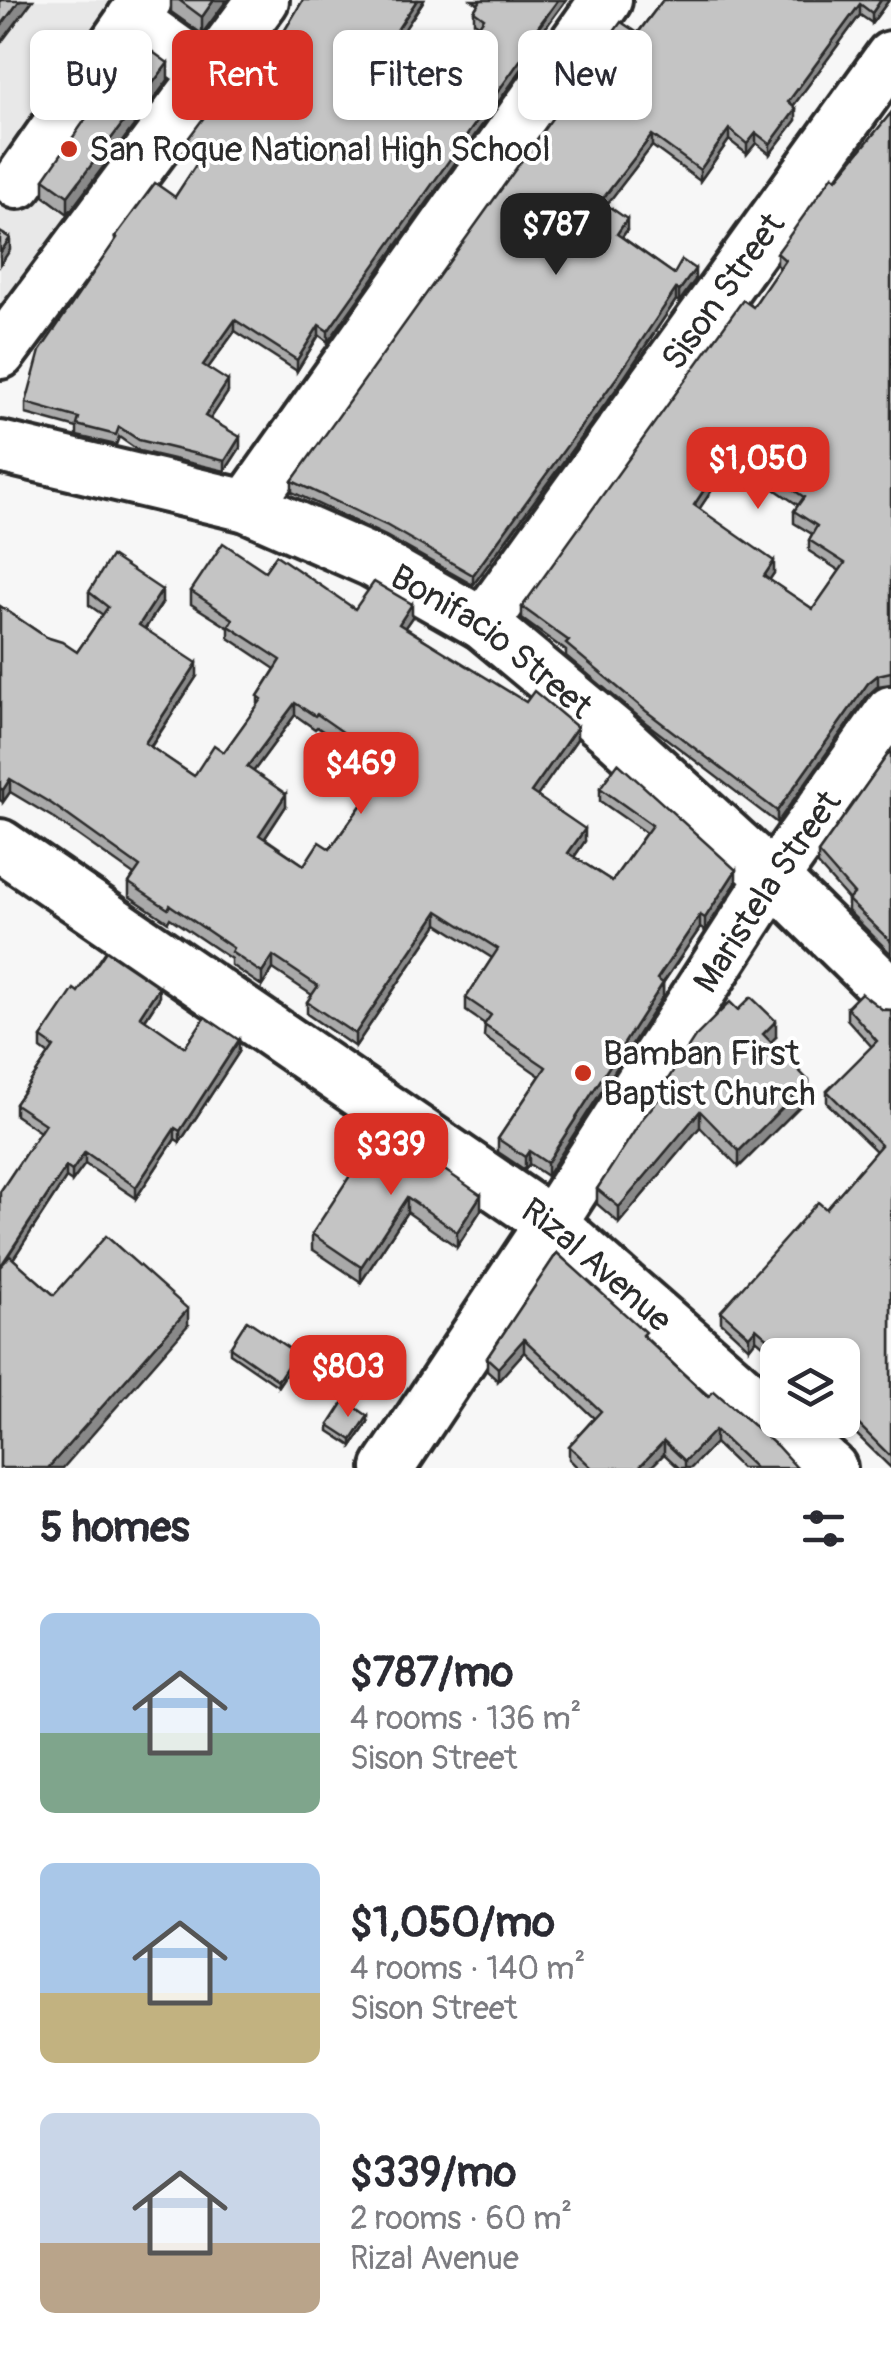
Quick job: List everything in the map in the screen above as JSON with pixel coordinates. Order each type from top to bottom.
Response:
[{"type":"street","points":[[241,30],[263,0]]},
{"type":"street","points":[[247,506],[606,0]]},
{"type":"street","points":[[18,182],[139,9],[172,40]]},
{"type":"street","name":"Sison Street","points":[[483,624],[891,57]]},
{"type":"street","points":[[0,353],[174,120]]},
{"type":"street","name":"Bonifacio Street","points":[[0,447],[247,506],[372,561],[483,624],[614,733],[773,878],[891,994]]},
{"type":"street","name":"Maristela Street","points":[[388,1468],[551,1224],[773,878],[891,712]]},
{"type":"street","name":"Rizal Avenue","points":[[0,845],[551,1224],[832,1468]]},
{"type":"shaded area","name":"San Roque National High School","points":[[0,0],[246,0],[224,30],[172,30],[172,102],[0,338]]},
{"type":"building","points":[[0,0],[20,0],[0,27]]},
{"type":"building","points":[[179,0],[214,0],[202,17]]},
{"type":"building","points":[[303,0],[417,0],[397,30],[333,30],[333,120],[478,120],[328,331],[319,325],[297,360],[235,320],[203,365],[228,381],[205,416],[240,437],[225,461],[139,440],[119,427],[116,435],[77,425],[79,418],[26,403],[40,351],[115,237],[155,183],[175,197],[203,154],[187,140],[202,120],[313,120],[313,30],[285,30]]},
{"type":"building","points":[[481,0],[558,0],[537,28],[540,30],[518,30],[518,63],[498,92],[498,30],[476,30],[484,18],[474,11]]},
{"type":"building","points":[[663,0],[881,0],[872,13],[860,4],[788,102],[796,109],[770,144],[756,133],[747,144],[729,129],[700,170],[652,135],[601,201],[627,219],[617,234],[674,274],[682,260],[695,269],[679,291],[676,289],[473,575],[386,525],[292,481],[551,120],[652,120],[652,30],[640,30]]},
{"type":"building","points":[[621,22],[633,30],[615,30]]},
{"type":"building","points":[[152,51],[168,63],[152,84]]},
{"type":"building","points":[[891,113],[891,672],[868,683],[777,811],[646,711],[566,644],[569,641],[522,607],[743,300],[753,307],[785,260],[777,253],[833,175],[837,179]],"holes":[[[732,448],[804,497],[794,511],[817,526],[809,540],[845,563],[813,609],[764,576],[774,561],[694,505]]]},
{"type":"building","points":[[85,120],[125,120],[68,196],[44,179]]},
{"type":"building","points":[[0,232],[10,238],[0,253]]},
{"type":"building","points":[[223,543],[265,571],[276,555],[355,609],[374,582],[412,604],[399,624],[526,702],[534,691],[577,727],[531,792],[585,829],[568,853],[612,881],[652,825],[600,788],[618,763],[736,870],[705,918],[700,915],[657,979],[663,983],[547,1163],[529,1151],[525,1157],[498,1139],[546,1067],[484,1025],[491,1015],[466,998],[498,949],[438,911],[355,1034],[307,1002],[318,986],[273,956],[262,973],[170,905],[168,909],[129,883],[140,867],[52,804],[10,779],[3,790],[0,788],[0,606],[46,637],[77,652],[108,607],[89,592],[111,556],[162,590],[139,625],[197,663],[145,743],[194,776],[214,745],[224,752],[262,699],[258,696],[281,660],[229,626],[233,619],[191,591]],"holes":[[[295,703],[390,765],[330,849],[319,842],[304,865],[259,835],[286,794],[247,767]]]},
{"type":"building","points":[[891,750],[891,942],[848,900],[854,894],[818,853]]},
{"type":"building","points":[[106,951],[159,987],[140,1016],[185,1047],[205,1017],[239,1040],[180,1131],[175,1128],[136,1187],[85,1152],[72,1171],[66,1167],[0,1267],[0,1192],[45,1124],[15,1104],[54,1047],[41,1038]]},
{"type":"building","points":[[861,993],[883,1010],[891,1010],[891,1457],[860,1426],[860,1338],[767,1338],[756,1328],[749,1336],[721,1311],[818,1202],[826,1209],[881,1145],[827,1091],[877,1041],[847,1007]]},
{"type":"building","points":[[751,997],[776,1021],[763,1034],[809,1081],[739,1151],[700,1111],[619,1207],[597,1189],[643,1118],[672,1083],[668,1079],[695,1037],[730,1002],[738,1010]]},
{"type":"building","points":[[389,1132],[481,1195],[457,1232],[407,1197],[361,1267],[312,1234],[368,1148],[376,1153]]},
{"type":"building","points":[[106,1236],[188,1309],[48,1468],[0,1468],[0,1267],[10,1256],[54,1295]]},
{"type":"building","points":[[557,1253],[645,1332],[642,1335],[708,1397],[714,1391],[760,1431],[760,1438],[768,1438],[797,1468],[755,1468],[715,1430],[685,1461],[664,1441],[638,1468],[592,1468],[569,1446],[601,1411],[524,1339],[498,1368],[487,1358]]},
{"type":"building","points":[[247,1320],[296,1353],[278,1380],[230,1347]]},
{"type":"building","points":[[345,1400],[368,1416],[352,1440],[329,1425]]},
{"type":"place","name":"San Roque National High School","points":[[69,149]]},
{"type":"place","name":"Bamban First Baptist Church","points":[[583,1073]]}]
